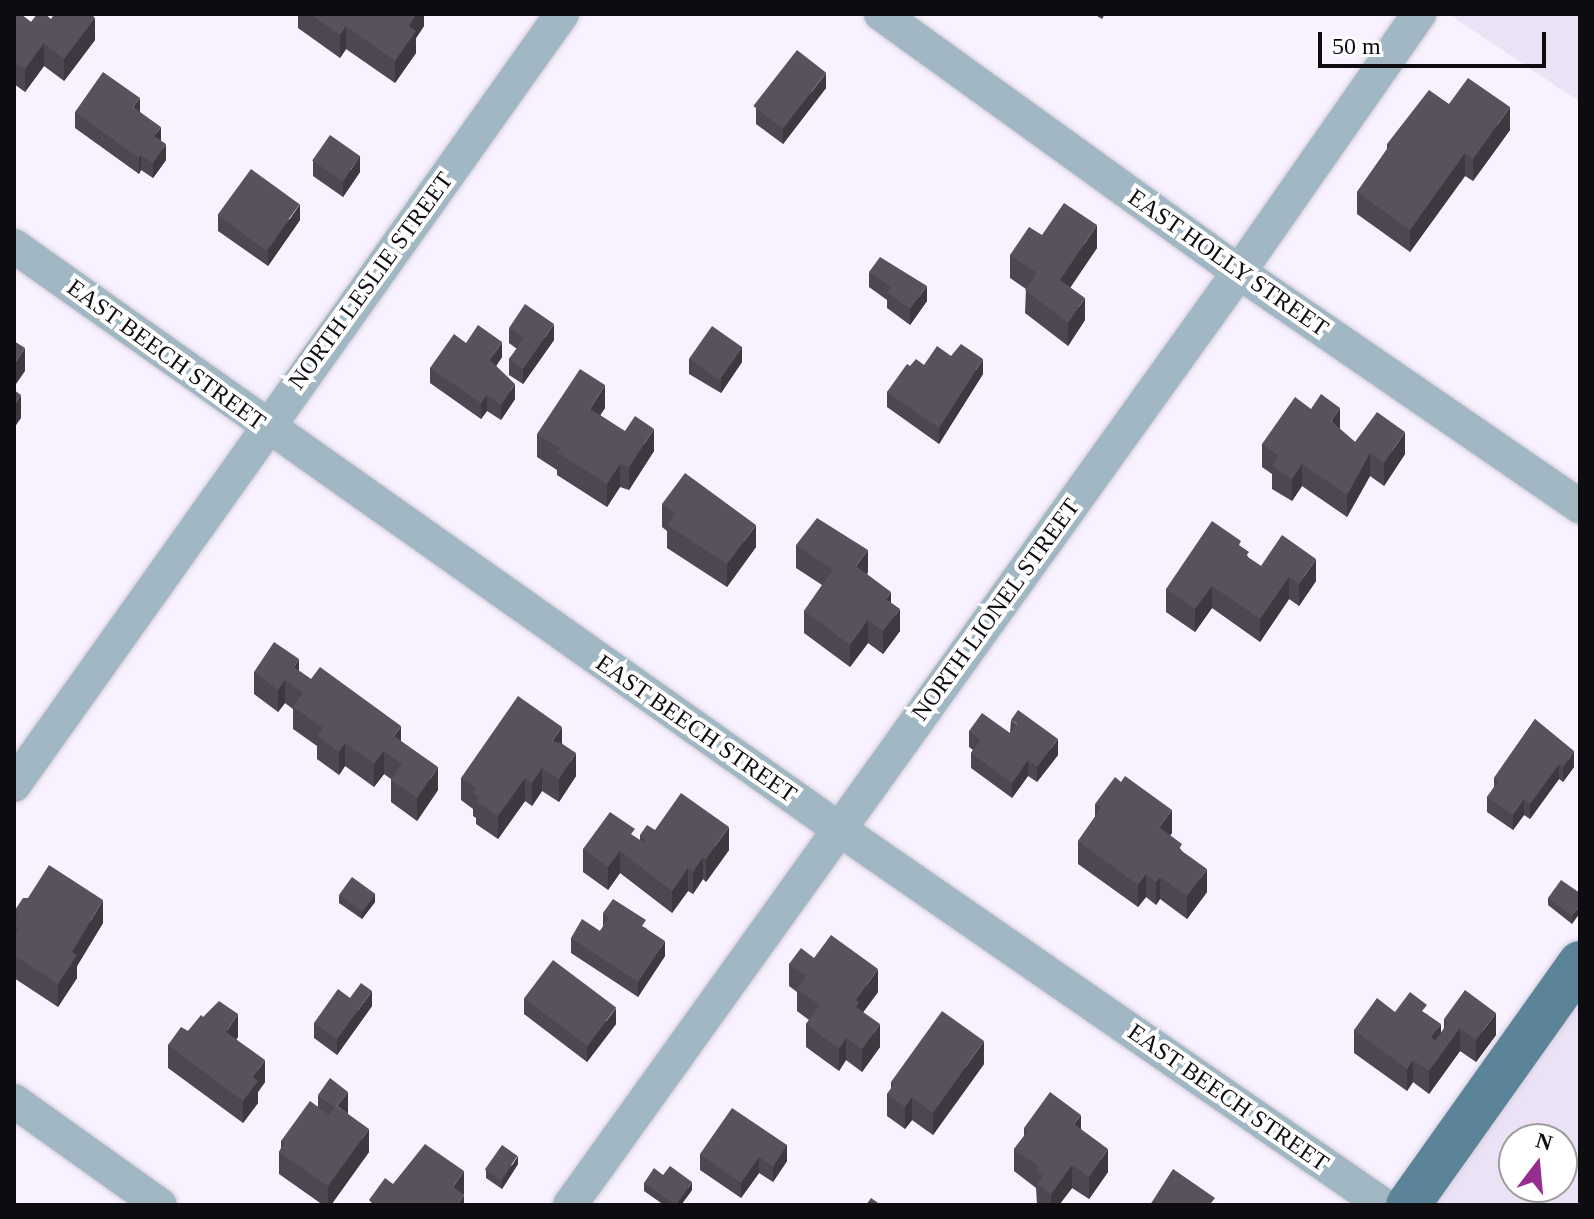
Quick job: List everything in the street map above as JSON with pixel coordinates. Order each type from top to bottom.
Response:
[{"type":"main road","points":[[1408,1205],[1580,963]]},
{"type":"street","name":"NORTH LESLIE STREET","points":[[14,785],[562,14]]},
{"type":"street","name":"EAST HOLLY STREET","points":[[881,14],[1239,272],[1580,506]]},
{"type":"street","name":"NORTH LIONEL STREET","points":[[570,1205],[1239,272],[1419,14]]},
{"type":"street","name":"EAST BEECH STREET","points":[[14,246],[839,829],[1383,1205]]},
{"type":"street","points":[[14,1101],[160,1205]]},
{"type":"shaded area","points":[[1448,14],[1580,14],[1580,102]]},
{"type":"shaded area","points":[[1580,963],[1580,1205],[1408,1205]]},
{"type":"building","points":[[14,14],[21,14],[31,22],[37,14],[45,14],[51,19],[54,14],[91,14],[95,18],[64,59],[44,43],[25,69],[14,61]]},
{"type":"building","points":[[310,14],[416,14],[409,26],[416,31],[395,61],[346,26],[340,35]]},
{"type":"building","points":[[797,50],[826,73],[782,129],[753,106]]},
{"type":"building","points":[[103,72],[140,98],[133,107],[161,127],[154,136],[166,144],[153,163],[141,155],[139,158],[75,112]]},
{"type":"building","points":[[1468,78],[1510,107],[1473,159],[1465,153],[1410,230],[1357,192],[1390,145],[1387,144],[1429,90],[1449,104]]},
{"type":"building","points":[[330,135],[360,156],[343,182],[312,160]]},
{"type":"building","points":[[251,169],[300,204],[266,250],[217,215]]},
{"type":"building","points":[[1064,203],[1097,225],[1060,280],[1085,298],[1068,323],[1025,290],[1037,273],[1010,255],[1029,227],[1042,235]]},
{"type":"building","points":[[880,257],[927,286],[910,309],[887,292],[891,287],[869,272]]},
{"type":"building","points":[[525,304],[554,324],[523,369],[509,359],[524,338],[509,328]]},
{"type":"building","points":[[478,325],[502,342],[490,360],[515,384],[501,405],[487,395],[481,403],[430,368],[454,334],[466,343]]},
{"type":"building","points":[[712,326],[742,347],[719,380],[689,359]]},
{"type":"building","points":[[14,341],[25,348],[14,364]]},
{"type":"building","points":[[961,344],[983,359],[939,428],[887,392],[907,364],[910,366],[916,359],[924,365],[937,346],[951,356]]},
{"type":"building","points":[[580,369],[605,385],[590,409],[625,431],[635,416],[654,429],[629,467],[620,464],[607,484],[557,452],[560,448],[537,434]]},
{"type":"building","points":[[14,390],[21,395],[14,405]]},
{"type":"building","points":[[1321,394],[1340,408],[1331,421],[1355,442],[1377,412],[1405,432],[1384,463],[1370,453],[1347,495],[1302,464],[1292,479],[1272,466],[1279,456],[1262,444],[1295,397],[1311,409]]},
{"type":"building","points":[[685,473],[756,525],[727,564],[667,525],[675,514],[662,504]]},
{"type":"building","points":[[817,518],[868,550],[856,566],[891,592],[886,599],[900,609],[883,631],[868,620],[850,645],[804,611],[833,570],[796,545]]},
{"type":"building","points":[[1212,521],[1241,541],[1239,545],[1249,552],[1246,556],[1261,566],[1282,535],[1316,559],[1299,584],[1289,577],[1260,619],[1212,586],[1195,609],[1166,589]]},
{"type":"building","points":[[274,642],[299,659],[294,667],[311,679],[320,667],[401,726],[394,736],[438,767],[417,798],[391,780],[402,764],[384,751],[374,764],[345,743],[339,752],[317,736],[323,728],[293,707],[303,693],[285,680],[278,690],[254,672]]},
{"type":"building","points":[[518,696],[562,727],[552,741],[576,753],[559,779],[542,768],[532,783],[525,778],[498,816],[476,801],[479,797],[473,793],[476,788],[461,778]]},
{"type":"building","points":[[1018,710],[1058,739],[1037,767],[1028,760],[1012,783],[971,753],[981,740],[969,731],[982,713],[1010,733],[1017,724],[1011,720]]},
{"type":"building","points":[[1535,719],[1574,751],[1563,767],[1559,764],[1530,804],[1524,799],[1513,815],[1487,797],[1499,781],[1494,778]]},
{"type":"building","points":[[1125,776],[1172,810],[1159,827],[1182,844],[1179,849],[1207,869],[1187,896],[1160,877],[1156,882],[1146,874],[1138,885],[1078,841],[1101,808],[1095,804],[1115,777],[1121,782]]},
{"type":"building","points":[[681,793],[729,827],[706,859],[703,857],[693,872],[688,868],[672,891],[620,851],[608,867],[583,849],[610,812],[635,829],[631,834],[644,843],[646,840],[640,835],[647,825],[655,830]]},
{"type":"building","points":[[49,865],[103,900],[72,952],[77,955],[58,984],[14,955],[14,935],[18,928],[14,926],[17,919],[15,910],[23,898],[28,898]]},
{"type":"building","points":[[352,877],[375,894],[363,912],[339,895]]},
{"type":"building","points":[[1561,880],[1580,893],[1580,905],[1572,916],[1548,898]]},
{"type":"building","points":[[613,899],[646,920],[642,926],[665,941],[638,982],[571,938],[582,919],[600,931],[609,917],[603,913]]},
{"type":"building","points":[[831,935],[878,969],[856,1000],[859,1002],[856,1007],[880,1024],[862,1049],[846,1038],[839,1049],[806,1024],[820,1005],[797,989],[806,976],[789,964],[801,948],[814,958]]},
{"type":"building","points":[[553,960],[616,1008],[587,1046],[524,998]]},
{"type":"building","points":[[361,983],[372,991],[337,1039],[314,1023],[338,989],[350,998]]},
{"type":"building","points":[[1465,990],[1496,1013],[1476,1040],[1460,1028],[1429,1071],[1413,1060],[1407,1069],[1354,1030],[1377,998],[1395,1012],[1410,992],[1427,1005],[1422,1011],[1441,1024],[1431,1037],[1435,1041],[1448,1023],[1444,1019]]},
{"type":"building","points":[[219,1001],[238,1014],[226,1032],[265,1060],[253,1077],[258,1081],[243,1101],[168,1045],[181,1027],[188,1031],[201,1015],[203,1017]]},
{"type":"building","points":[[942,1011],[984,1041],[933,1113],[912,1097],[905,1107],[887,1094],[894,1084],[891,1082]]},
{"type":"building","points":[[330,1078],[348,1092],[337,1106],[369,1129],[328,1186],[279,1152],[285,1143],[281,1141],[310,1101],[329,1115],[335,1107],[318,1095]]},
{"type":"building","points":[[1050,1092],[1081,1115],[1074,1124],[1108,1149],[1089,1177],[1072,1165],[1051,1194],[1037,1184],[1043,1176],[1036,1171],[1039,1167],[1014,1149],[1028,1131],[1024,1128]]},
{"type":"building","points":[[732,1108],[787,1145],[773,1167],[759,1157],[741,1183],[700,1154]]},
{"type":"building","points":[[425,1144],[464,1171],[453,1187],[464,1195],[457,1205],[374,1205],[369,1200],[385,1178],[393,1184]]},
{"type":"building","points":[[502,1145],[518,1156],[500,1180],[485,1170]]},
{"type":"building","points":[[670,1166],[692,1182],[676,1205],[644,1183],[654,1168],[663,1175]]},
{"type":"building","points":[[1173,1169],[1215,1198],[1211,1203],[1213,1205],[1150,1205]]},
{"type":"building","points":[[871,1198],[881,1205],[866,1205]]}]
